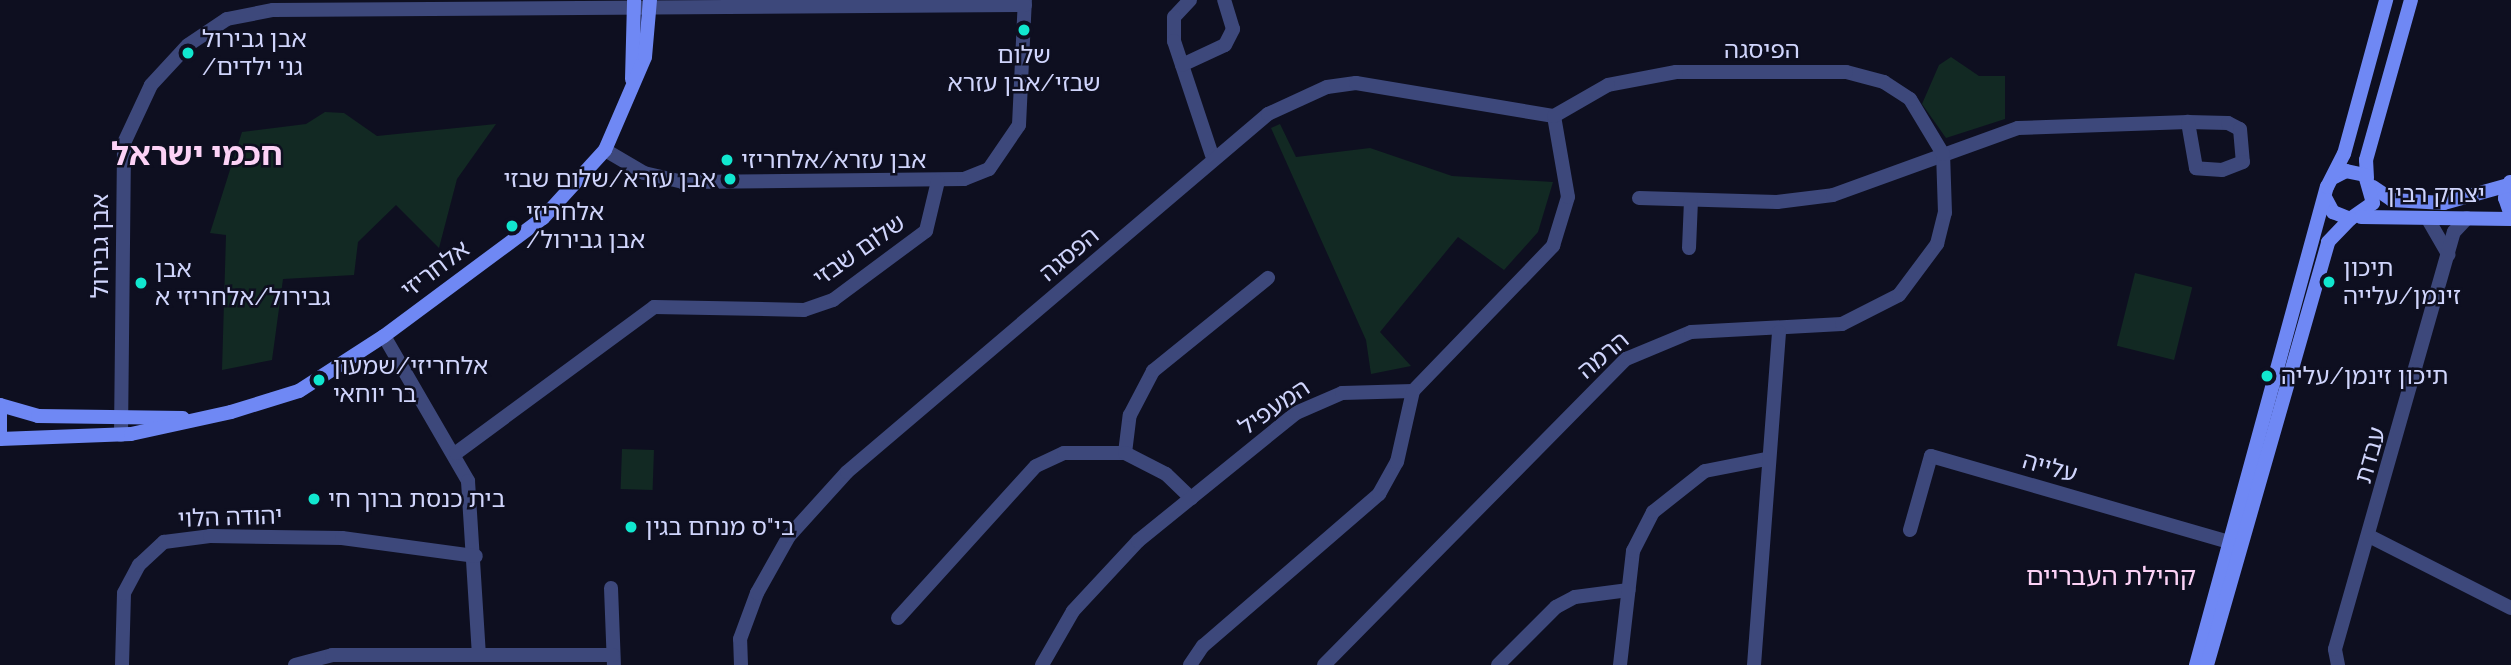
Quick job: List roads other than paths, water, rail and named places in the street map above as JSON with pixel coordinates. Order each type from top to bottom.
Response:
[{"type":"main road","points":[[2207,665],[2326,199],[2386,0]]},
{"type":"main road","points":[[2196,665],[2236,544],[2328,242],[2372,206],[2366,160],[2411,0]]},
{"type":"main road","name":"אלחריזי","points":[[631,92],[634,5]]},
{"type":"main road","name":"אלחריזי","points":[[0,439],[121,435],[212,416],[299,391],[384,336],[542,218],[605,150],[645,57],[650,5]]},
{"type":"main road","points":[[2333,178],[2350,171],[2370,183]]},
{"type":"main road","name":"יצחק רבין","points":[[2370,183],[2392,200],[2444,203],[2510,183]]},
{"type":"main road","points":[[2510,183],[2511,217]]},
{"type":"main road","points":[[2326,199],[2333,212],[2356,218]]},
{"type":"main road","name":"יצחק רבין","points":[[2356,218],[2429,221],[2511,217]]},
{"type":"main road","points":[[0,405],[0,439]]},
{"type":"main road","name":"אלחריזי","points":[[0,405],[38,416],[212,416]]},
{"type":"street","points":[[1190,0],[1174,17],[1182,65],[1212,155]]},
{"type":"street","points":[[1182,65],[1225,45],[1233,29],[1224,0]]},
{"type":"street","points":[[605,150],[644,173],[682,182],[938,181],[989,169],[1011,142],[1024,101],[1025,2]]},
{"type":"street","name":"אבן גבירול","points":[[121,435],[124,143],[139,104],[188,45],[227,19],[273,10],[1025,2]]},
{"type":"street","name":"הפיסגה","points":[[1554,116],[1608,85],[1644,76],[1846,72],[1884,82],[1910,99],[1943,153]]},
{"type":"street","name":"הפסגה","points":[[741,665],[740,639],[757,593],[789,536],[847,472],[1212,155],[1268,114],[1328,87],[1356,83],[1554,116]]},
{"type":"street","points":[[1190,665],[1203,646],[1379,494],[1397,462],[1413,391],[1553,246],[1568,197],[1554,116]]},
{"type":"street","points":[[1639,198],[1691,201],[1833,195],[2018,128],[2188,122],[2240,129],[2243,162],[2222,170],[2196,168],[2188,122]]},
{"type":"street","name":"הרמה","points":[[1324,665],[1626,359],[1691,332],[1779,332],[1842,324],[1899,295],[1919,276],[1945,213],[1943,153]]},
{"type":"street","name":"שלום שבזי","points":[[456,453],[654,307],[804,310],[833,300],[926,231],[938,181]]},
{"type":"street","points":[[1689,247],[1691,201]]},
{"type":"street","name":"עבדת","points":[[2338,665],[2335,649],[2371,537],[2454,232],[2467,218]]},
{"type":"street","points":[[2429,221],[2449,257]]},
{"type":"street","points":[[1125,453],[1130,415],[1153,371],[1268,278]]},
{"type":"street","points":[[1754,665],[1767,459],[1779,332]]},
{"type":"street","points":[[384,336],[456,453],[468,481],[476,556],[479,655]]},
{"type":"street","name":"המעפיל","points":[[1042,665],[1102,574],[1191,498],[1321,400],[1377,388],[1413,391]]},
{"type":"street","points":[[898,618],[1036,466],[1088,449],[1125,453],[1166,474],[1191,498]]},
{"type":"street","name":"עלייה","points":[[1910,530],[1931,456],[2236,544]]},
{"type":"street","points":[[1620,665],[1633,551],[1653,512],[1705,471],[1767,459]]},
{"type":"street","name":"יהודה הלוי","points":[[122,665],[124,593],[139,565],[164,542],[210,536],[342,538],[476,556]]},
{"type":"street","points":[[2371,537],[2511,608]]},
{"type":"street","points":[[295,665],[332,654],[479,655],[613,660],[611,588]]},
{"type":"street","points":[[1498,665],[1556,607],[1575,597],[1629,590]]},
{"type":"place","name":"שלום שבזי/אבן עזרא","points":[[1024,30]]},
{"type":"place","name":"אבן גבירול /גני ילדים","points":[[188,53]]},
{"type":"place","name":"אבן עזרא/אלחריזי","points":[[727,160]]},
{"type":"place","name":"אבן עזרא/שלום שבזי","points":[[730,179]]},
{"type":"place","name":"אלחריזי /אבן גבירול","points":[[512,226]]},
{"type":"place","name":"תיכון זינמן/עלייה","points":[[2329,282]]},
{"type":"place","name":"אבן גבירול/אלחריזי א","points":[[141,283]]},
{"type":"place","name":"תיכון זינמן/עליה","points":[[2267,376]]},
{"type":"place","name":"אלחריזי/שמעון בר יוחאי","points":[[319,380]]},
{"type":"place","name":"בית כנסת ברוך חי","points":[[314,499]]},
{"type":"place","name":"בי\"ס מנחם בגין","points":[[631,527]]},
{"type":"district","name":"חכמי ישראל","points":[[197,154]]},
{"type":"district","name":"קהילת העבריים","points":[[2111,577]]}]
